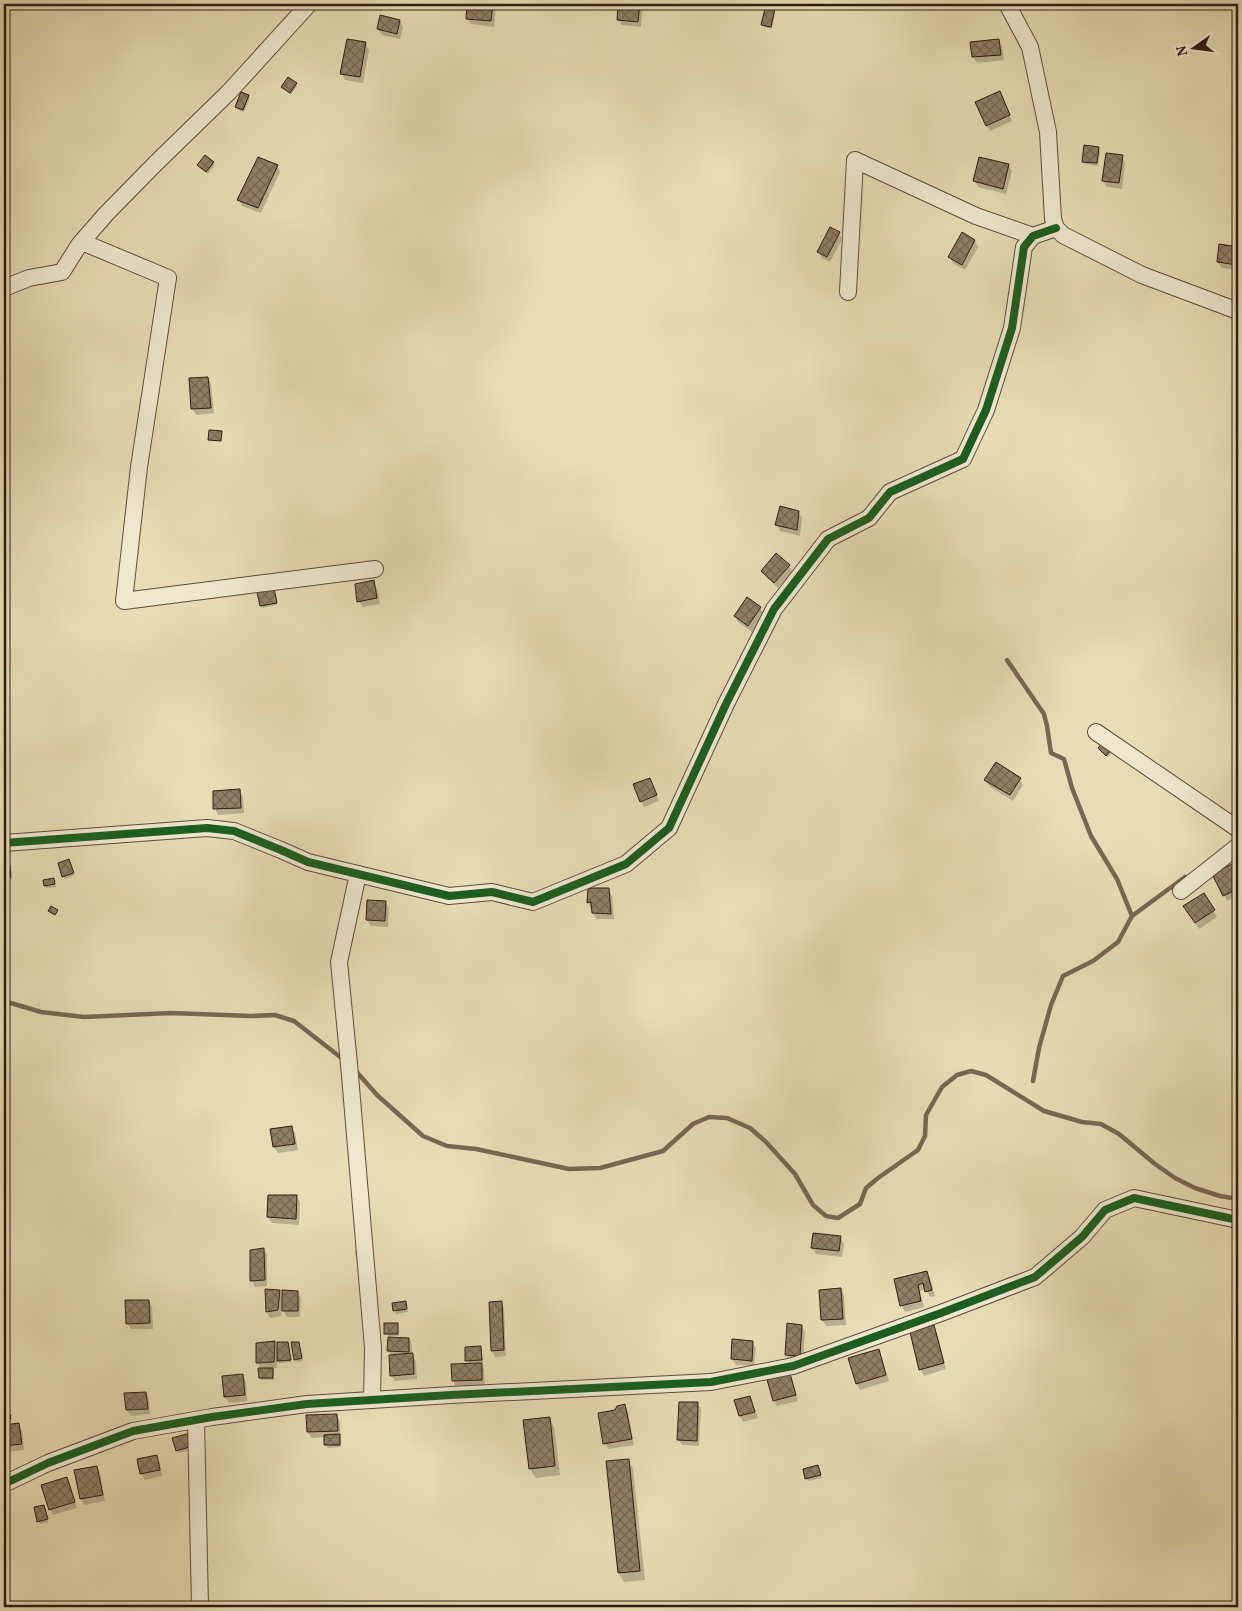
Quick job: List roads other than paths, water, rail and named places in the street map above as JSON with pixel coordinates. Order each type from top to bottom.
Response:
[{"type":"street","points":[[4,288],[29,278],[62,272],[82,242],[155,164],[228,92],[309,4]]},
{"type":"street","points":[[1008,4],[1030,47],[1048,132],[1053,219],[1056,228],[1063,235],[1142,275],[1238,311]]},
{"type":"street","points":[[848,292],[855,160],[976,216],[1033,236]]},
{"type":"street","points":[[4,843],[207,828],[234,831],[308,862],[449,896],[492,892],[532,902],[626,864],[669,828],[726,704],[774,609],[828,539],[869,518],[890,492],[963,459],[986,410],[1012,328],[1024,247],[1033,236],[1056,228]]},
{"type":"street","points":[[82,242],[168,278],[139,467],[124,601],[375,569]]},
{"type":"street","points":[[1096,732],[1238,829]]},
{"type":"street","points":[[1181,891],[1238,846]]},
{"type":"street","points":[[358,874],[339,962],[373,1348],[372,1400]]},
{"type":"street","points":[[4,1484],[48,1463],[133,1431],[196,1420],[307,1404],[711,1382],[793,1366],[941,1313],[1035,1276],[1082,1237],[1105,1210],[1134,1198],[1238,1220]]},
{"type":"street","points":[[196,1420],[200,1607]]},
{"type":"waterway","points":[[1007,660],[1044,714],[1051,753],[1064,759],[1072,788],[1091,836],[1117,879],[1132,916],[1118,942],[1093,961],[1063,976],[1051,1005],[1039,1048],[1033,1081]]},
{"type":"waterway","points":[[1132,916],[1185,877]]},
{"type":"waterway","points":[[4,1001],[41,1012],[84,1017],[171,1013],[275,1015],[294,1021],[344,1060]]},
{"type":"waterway","points":[[355,1070],[377,1095],[423,1136],[447,1146],[476,1149],[569,1169],[600,1168],[663,1151],[693,1124],[709,1117],[727,1118],[750,1128],[766,1142],[795,1174],[813,1205],[826,1216],[838,1218],[860,1204],[866,1188],[918,1150],[925,1136],[926,1115],[942,1087],[957,1075],[971,1071],[986,1075],[1044,1111],[1082,1122],[1101,1124],[1119,1134],[1175,1178],[1195,1188],[1220,1196],[1238,1199]]}]
